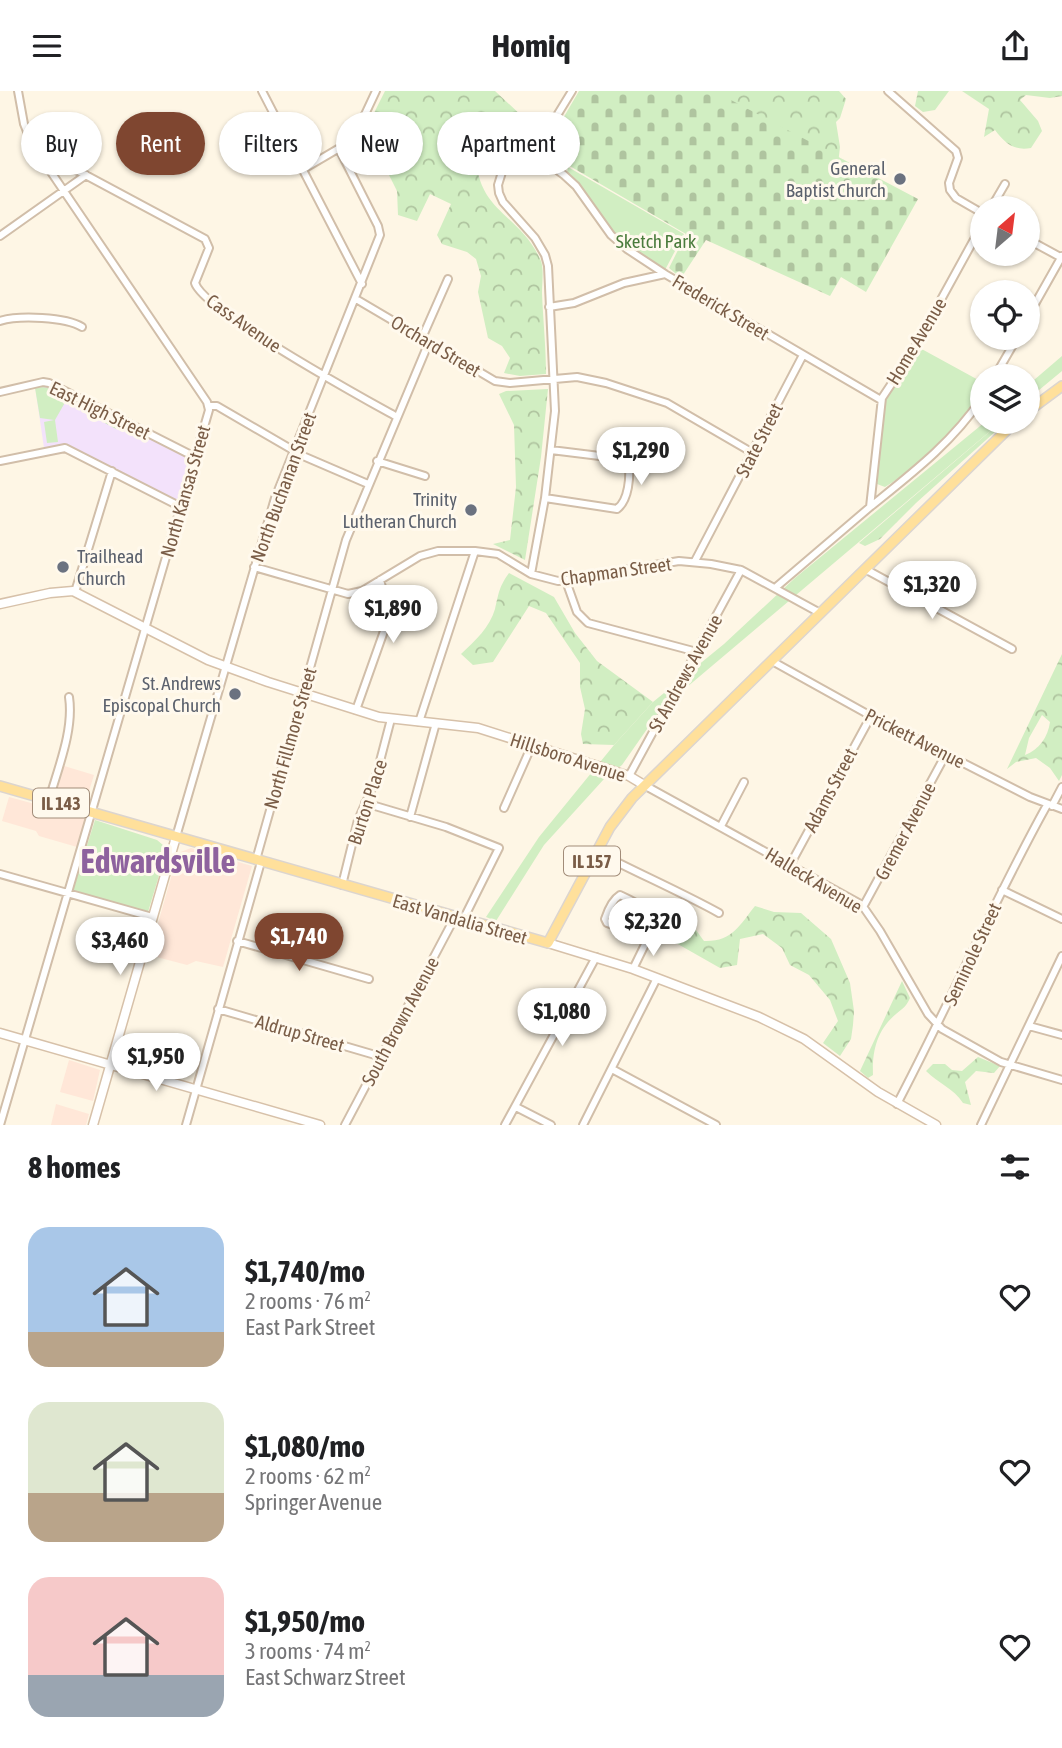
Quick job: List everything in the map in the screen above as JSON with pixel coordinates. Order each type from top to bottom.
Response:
[{"type":"main road","points":[[1040,402],[1062,386]]},
{"type":"main road","name":"Hillsboro Avenue","points":[[644,785],[1003,434]]},
{"type":"main road","name":"IL 157","points":[[548,943],[597,852],[625,806],[644,785]]},
{"type":"main road","name":"East Vandalia Street","points":[[0,786],[548,943]]},
{"type":"street","name":"North Kansas Street","points":[[18,91],[22,112]]},
{"type":"street","points":[[262,91],[273,112]]},
{"type":"street","points":[[366,112],[376,91]]},
{"type":"street","points":[[559,112],[572,91]]},
{"type":"street","points":[[888,91],[956,151],[958,158],[949,183],[950,190],[956,198],[970,206]]},
{"type":"street","name":"North Kansas Street","points":[[1,1125],[209,406],[53,175]]},
{"type":"street","points":[[0,236],[85,175]]},
{"type":"street","name":"Cass Avenue","points":[[88,175],[207,240],[209,248],[195,280],[197,289],[243,326],[397,418]]},
{"type":"street","points":[[305,175],[362,284]]},
{"type":"street","name":"North Buchanan Street","points":[[177,837],[275,498],[379,240],[380,231],[352,175]]},
{"type":"street","points":[[502,175],[498,189],[503,202],[526,225],[545,255],[548,266],[555,411],[545,498],[531,574]]},
{"type":"street","points":[[562,175],[576,186],[604,227],[618,242],[665,274]]},
{"type":"street","points":[[998,196],[1005,184]]},
{"type":"street","points":[[1040,246],[1062,257],[1040,296]]},
{"type":"street","name":"Home Avenue","points":[[870,507],[881,400],[910,356],[970,247]]},
{"type":"street","name":"Frederick Street","points":[[549,307],[574,303],[624,282],[665,274],[881,400]]},
{"type":"street","name":"North Fillmore Street","points":[[186,1125],[346,540],[397,418],[449,279]]},
{"type":"street","name":"Orchard Street","points":[[356,299],[495,381],[510,383],[553,378],[585,378],[661,400],[753,453]]},
{"type":"street","points":[[0,321],[12,318],[44,319],[82,327]]},
{"type":"street","name":"State Street","points":[[695,561],[803,355]]},
{"type":"street","name":"East High Street","points":[[0,392],[49,383],[195,457]]},
{"type":"street","points":[[209,406],[217,406],[293,451],[368,484]]},
{"type":"street","points":[[775,588],[942,447],[970,415]]},
{"type":"street","points":[[0,461],[65,447],[181,507]]},
{"type":"street","points":[[545,498],[617,509],[624,502],[628,480],[629,463],[624,459],[551,450]]},
{"type":"street","points":[[377,461],[425,476]]},
{"type":"street","points":[[0,604],[60,591],[75,592],[112,471]]},
{"type":"street","name":"Chapman Street","points":[[254,567],[332,591],[354,594],[429,553],[448,550],[498,554],[531,574],[549,580],[566,581],[661,564],[695,561],[741,571],[820,613]]},
{"type":"street","points":[[419,722],[475,551]]},
{"type":"street","points":[[865,569],[1012,649]]},
{"type":"street","name":"St Andrews Avenue","points":[[629,776],[741,571]]},
{"type":"street","points":[[356,711],[389,617],[380,580]]},
{"type":"street","points":[[566,581],[577,612],[588,623],[697,652]]},
{"type":"street","name":"Hillsboro Avenue","points":[[75,592],[225,667],[356,711],[391,719],[472,727],[629,776],[644,785]]},
{"type":"street","name":"Prickett Avenue","points":[[772,661],[871,716],[1062,809]]},
{"type":"street","points":[[49,800],[67,733],[69,697]]},
{"type":"street","name":"Adams Street","points":[[790,865],[871,716]]},
{"type":"street","name":"Burton Place","points":[[342,885],[391,719]]},
{"type":"street","points":[[365,803],[410,817],[436,723]]},
{"type":"street","points":[[504,808],[532,745]]},
{"type":"street","name":"Gremer Avenue","points":[[863,907],[946,754]]},
{"type":"street","points":[[721,826],[744,782]]},
{"type":"street","name":"Halleck Avenue","points":[[644,785],[863,907],[938,1025]]},
{"type":"street","name":"Seminole Street","points":[[897,1104],[1002,890],[1062,787]]},
{"type":"street","name":"South Brown Avenue","points":[[345,1125],[499,848],[446,827],[410,817]]},
{"type":"street","points":[[93,1125],[177,837]]},
{"type":"street","points":[[597,852],[719,913]]},
{"type":"street","points":[[0,874],[152,917]]},
{"type":"street","points":[[1002,890],[1062,919]]},
{"type":"street","points":[[633,969],[653,928],[650,916],[636,902],[620,895],[616,897],[607,913],[607,923],[648,937]]},
{"type":"street","points":[[237,941],[369,979]]},
{"type":"street","name":"East Vandalia Street","points":[[548,943],[633,969],[784,1028],[818,1048],[897,1104]]},
{"type":"street","points":[[981,1125],[1062,956]]},
{"type":"street","points":[[505,1125],[596,957]]},
{"type":"street","points":[[583,1125],[657,978]]},
{"type":"street","name":"Aldrup Street","points":[[218,1009],[382,1057]]},
{"type":"street","points":[[938,1025],[949,1034],[1010,1066],[1062,1080]]},
{"type":"street","points":[[1029,1026],[1062,1035]]},
{"type":"street","points":[[0,1033],[320,1125]]},
{"type":"street","points":[[612,1069],[716,1125]]},
{"type":"street","name":"IL 143","points":[[897,1104],[936,1125]]},
{"type":"street","points":[[516,1107],[551,1125]]},
{"type":"shaded area","points":[[35,386],[50,387],[189,457],[178,500],[69,445],[44,448]]},
{"type":"shaded area","points":[[61,765],[94,775],[85,804],[53,794]]},
{"type":"shaded area","points":[[9,797],[86,818],[77,847],[2,821]]},
{"type":"shaded area","points":[[191,848],[252,866],[223,967],[196,961],[187,965],[149,955],[178,853]]},
{"type":"shaded area","points":[[69,1060],[100,1070],[93,1101],[60,1092]]},
{"type":"shaded area","points":[[56,1104],[89,1114],[86,1125],[51,1125]]},
{"type":"green space","points":[[385,91],[495,91],[518,112],[437,112],[437,175],[479,175],[489,198],[521,231],[541,261],[546,374],[520,376],[504,373],[510,358],[502,346],[488,338],[478,292],[481,276],[476,259],[467,252],[442,244],[437,235],[451,204],[430,194],[417,221],[398,215],[397,191],[389,175],[423,175],[423,112],[374,112]]},
{"type":"green space","points":[[579,91],[714,91],[918,199],[866,292],[841,277],[830,296],[706,240],[681,278],[669,268],[686,234],[580,172],[580,112],[567,112]]},
{"type":"green space","points":[[699,91],[839,91],[846,99],[836,122],[840,147],[838,164]]},
{"type":"green space","points":[[918,91],[949,91],[935,110],[923,112],[915,106]]},
{"type":"green space","points":[[962,91],[1062,91],[1062,96],[1050,98],[1026,95],[1020,100],[1038,121],[1042,131],[1031,148],[1025,149],[1010,145],[995,130],[984,137],[989,109]]},
{"type":"green space","name":"Sketch Park","points":[[580,174],[684,234],[665,270],[618,239],[569,175]]},
{"type":"green space","points":[[918,347],[970,375],[970,410],[927,456],[885,487],[877,484],[884,401]]},
{"type":"green space","points":[[1062,356],[1062,371],[1040,389],[1040,375]]},
{"type":"green space","points":[[35,388],[60,392],[67,399],[55,420],[58,442],[47,443],[44,422],[54,420],[40,418]]},
{"type":"green space","points":[[548,389],[541,457],[525,560],[493,544],[510,540],[516,487],[514,425],[499,394],[506,391]]},
{"type":"green space","points":[[65,395],[133,430],[132,433],[121,427],[116,429],[75,404],[71,405]]},
{"type":"green space","points":[[970,434],[987,434],[661,709],[622,765],[604,779],[544,845],[496,921],[486,917],[539,837],[653,702],[724,644],[795,578]]},
{"type":"green space","points":[[987,434],[993,434],[880,539],[865,546],[859,543]]},
{"type":"green space","points":[[509,573],[554,597],[575,633],[597,661],[653,702],[614,745],[583,744],[581,734],[585,709],[580,687],[580,663],[546,613],[529,606],[493,662],[473,665],[461,654],[490,622],[501,586]]},
{"type":"green space","points":[[1062,654],[1062,775],[1059,781],[1050,768],[1036,758],[1016,762],[1007,769]],"holes":[[[1042,715],[1050,722],[1042,742],[1035,750],[1025,755],[1029,738]]]},
{"type":"green space","points":[[95,820],[157,840],[163,845],[164,859],[148,912],[73,890]]},
{"type":"green space","points":[[755,906],[774,912],[801,913],[831,939],[850,983],[854,1011],[851,1039],[840,1056],[823,1043],[838,1021],[830,1000],[809,975],[790,965],[782,948],[763,934],[740,939],[737,965],[720,968],[676,943],[672,923],[657,912],[680,916],[690,923],[704,941],[714,941],[734,931]]},
{"type":"green space","points":[[902,981],[910,998],[880,1034],[875,1049],[873,1075],[868,1078],[860,1071]]},
{"type":"green space","points":[[978,1057],[1000,1066],[994,1073],[976,1071],[965,1082],[971,1105],[963,1103],[955,1093],[926,1071],[933,1064],[945,1064],[952,1070],[962,1071]]},
{"type":"place","name":"General Baptist Church","points":[[900,179]]},
{"type":"place","name":"Trinity Lutheran Church","points":[[471,510]]},
{"type":"place","name":"Trailhead Church","points":[[63,567]]},
{"type":"place","name":"St. Andrews Episcopal Church","points":[[235,694]]},
{"type":"district","name":"Edwardsville","points":[[158,861]]}]
